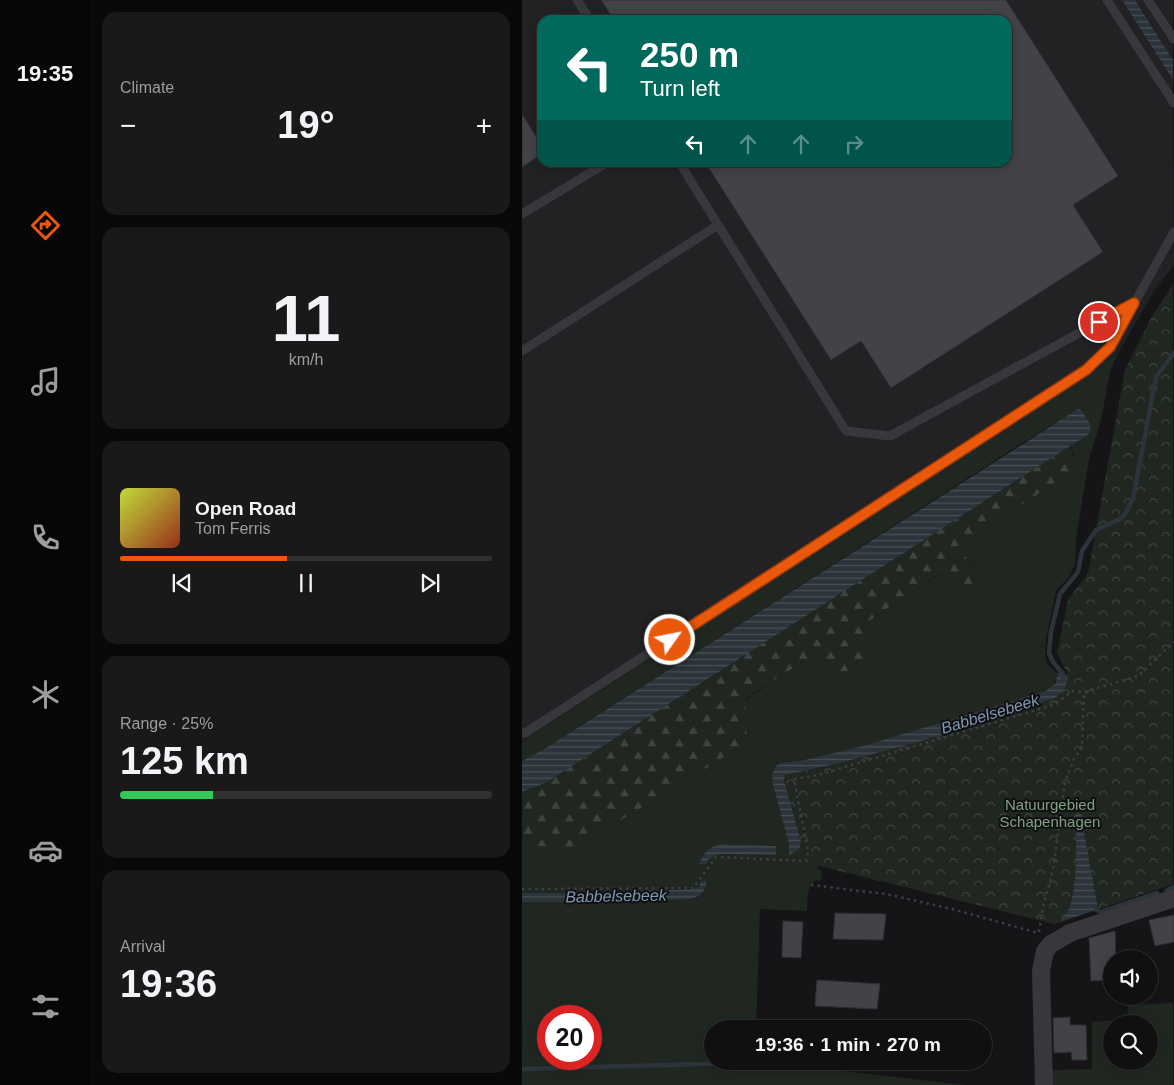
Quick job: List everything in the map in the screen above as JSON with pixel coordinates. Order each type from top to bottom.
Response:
[{"type":"street","points":[[1044,1085],[1041,970],[1045,951],[1051,944],[1070,933],[1174,898]]},
{"type":"lane","points":[[578,0],[587,15]]},
{"type":"lane","points":[[1107,0],[1174,103]]},
{"type":"lane","points":[[1148,0],[1174,40]]},
{"type":"lane","points":[[522,214],[600,167]]},
{"type":"lane","points":[[682,167],[846,431],[890,436],[1134,303]]},
{"type":"lane","points":[[522,351],[718,226]]},
{"type":"lane","points":[[522,734],[542,723],[1086,370],[1110,347],[1174,232]]},
{"type":"path","points":[[522,889],[693,888],[716,857],[806,860],[808,851],[794,779],[818,775],[1053,705],[1073,691],[1084,692],[1138,676],[1174,642]]},
{"type":"path","points":[[811,885],[886,894],[952,908],[1039,934],[1043,907],[1054,870],[1065,782],[1073,761],[1082,746],[1084,692]]},
{"type":"shaded area","points":[[522,0],[1122,0],[1173,80],[1174,265],[1156,288],[1117,355],[522,742]]},
{"type":"shaded area","points":[[1135,0],[1173,0],[1173,60],[1147,18]]},
{"type":"green space","name":"Natuurgebied Schapenhagen","points":[[1173,284],[1173,884],[1055,924],[807,863],[784,781],[785,775],[844,762],[921,741],[1055,698],[1062,693],[1068,675],[1057,652],[1068,600],[1088,573],[1125,370],[1151,318]]},
{"type":"green space","points":[[1117,355],[1110,372],[1101,420],[1089,459],[1076,538],[1075,564],[1069,577],[1056,590],[1046,639],[1046,660],[1048,665],[1057,673],[1054,686],[1046,691],[1007,704],[863,746],[805,760],[781,763],[773,770],[773,785],[792,855],[784,781],[789,774],[823,769],[901,747],[1055,698],[1062,694],[818,866],[817,869],[822,871],[821,880],[812,884],[808,891],[807,911],[760,909],[756,1020],[704,1020],[704,1070],[834,1070],[965,1085],[522,1085],[522,902],[697,898],[700,885],[697,888],[601,893],[522,893],[522,844],[572,849],[745,700],[812,656],[823,668],[864,636],[866,623],[941,573],[949,576],[958,589],[975,566],[963,551],[963,544],[1059,480],[1075,455],[1070,446],[1089,434],[1079,409],[1024,442],[546,748],[522,761],[522,742]],"holes":[[[723,844],[776,846],[775,855],[719,854],[709,859],[707,864],[699,864]]]},
{"type":"green space","points":[[1070,446],[1074,462],[1071,469],[1064,476],[963,544],[966,557],[982,574],[978,586],[965,593],[958,589],[948,575],[940,573],[866,623],[864,636],[868,644],[867,650],[863,659],[855,667],[850,670],[834,672],[822,667],[812,656],[745,699],[747,743],[572,850],[522,844],[522,792],[547,782]]},
{"type":"green space","points":[[1173,1003],[1173,1085],[1052,1085],[1052,1070],[1092,1069],[1092,1022],[1103,1021],[1103,1070],[1158,1070],[1158,1015],[1128,1015],[1128,1005]]},
{"type":"water","points":[[1122,0],[1135,0],[1173,60],[1173,80]]},
{"type":"water","points":[[1078,409],[1081,410],[1091,425],[1089,434],[547,782],[522,792],[522,761],[546,748]]},
{"type":"water","points":[[1057,673],[1068,675],[1065,688],[1055,698],[921,741],[844,762],[785,775],[784,781],[801,842],[799,850],[789,855],[789,844],[773,785],[772,774],[776,766],[781,763],[805,760],[863,746],[1046,691],[1056,683]]},
{"type":"water","points":[[1079,813],[1098,909],[1060,922],[1069,909],[1074,889],[1076,815]]},
{"type":"water","points":[[723,844],[776,846],[776,855],[719,854],[709,859],[707,864],[699,864],[708,850]]},
{"type":"water","points":[[701,881],[707,881],[705,889],[699,896],[689,899],[522,902],[522,893],[691,889],[699,887]]},
{"type":"building","points":[[601,0],[1006,0],[1118,176],[1073,205],[1103,252],[891,388],[861,341],[831,360],[708,167],[1012,167],[1012,15],[611,15]]},
{"type":"building","points":[[522,114],[537,138],[537,157],[522,167]]},
{"type":"building","points":[[835,913],[886,914],[883,940],[833,939]]},
{"type":"building","points":[[1174,915],[1174,942],[1155,946],[1149,920]]},
{"type":"building","points":[[783,921],[803,922],[801,958],[782,957]]},
{"type":"building","points":[[1115,931],[1116,950],[1103,950],[1103,980],[1091,981],[1089,938]]},
{"type":"building","points":[[817,980],[880,984],[877,1009],[815,1006]]},
{"type":"building","points":[[1070,1017],[1070,1025],[1086,1025],[1087,1060],[1072,1060],[1071,1052],[1054,1053],[1053,1018]]},
{"type":"waterway","name":"Babbelsebeek","points":[[1063,678],[1063,674],[1053,662],[1049,653],[1051,632],[1060,594],[1078,572],[1082,551],[1096,530],[1124,516],[1133,499],[1156,377],[1174,353]]},
{"type":"waterway","points":[[1167,890],[1174,887]]},
{"type":"waterway","points":[[1096,910],[1101,912],[1157,893]]},
{"type":"waterway","points":[[522,1069],[704,1064]]},
{"type":"route","points":[[670,640],[1086,370],[1110,347],[1134,303],[1099,322]]}]
